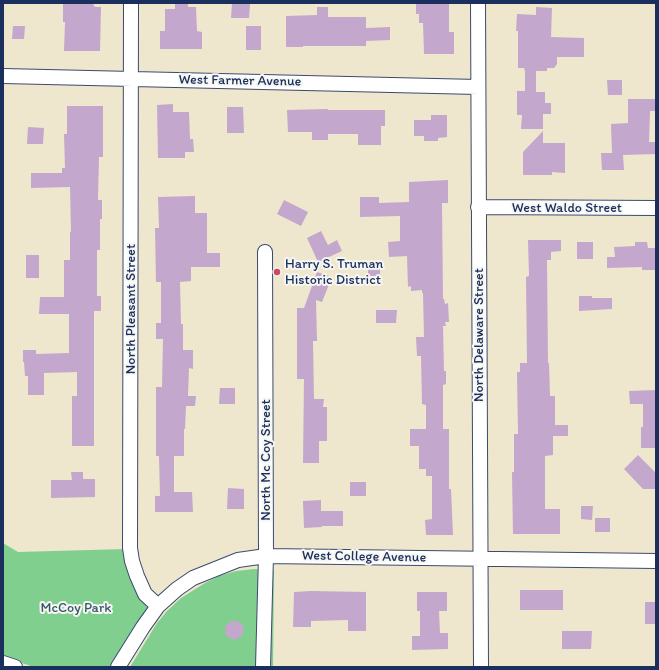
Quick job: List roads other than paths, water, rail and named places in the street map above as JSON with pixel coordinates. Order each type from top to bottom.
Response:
[{"type":"street","name":"North Pleasant Street","points":[[131,3],[130,548],[136,576],[146,594],[158,606]]},
{"type":"street","name":"North Delaware Street","points":[[478,3],[481,667]]},
{"type":"street","name":"West Farmer Avenue","points":[[3,76],[478,87]]},
{"type":"street","name":"West Waldo Street","points":[[478,207],[656,208]]},
{"type":"street","name":"North Mc Coy Street","points":[[263,667],[266,556],[265,252]]},
{"type":"street","name":"West College Avenue","points":[[118,667],[158,606],[193,578],[238,560],[266,556],[656,561]]},
{"type":"street","points":[[3,663],[15,667]]},
{"type":"place","name":"Harry S. Truman Historic District","points":[[277,272]]},
{"type":"park label","name":"McCoy Park","points":[[76,608]]}]
